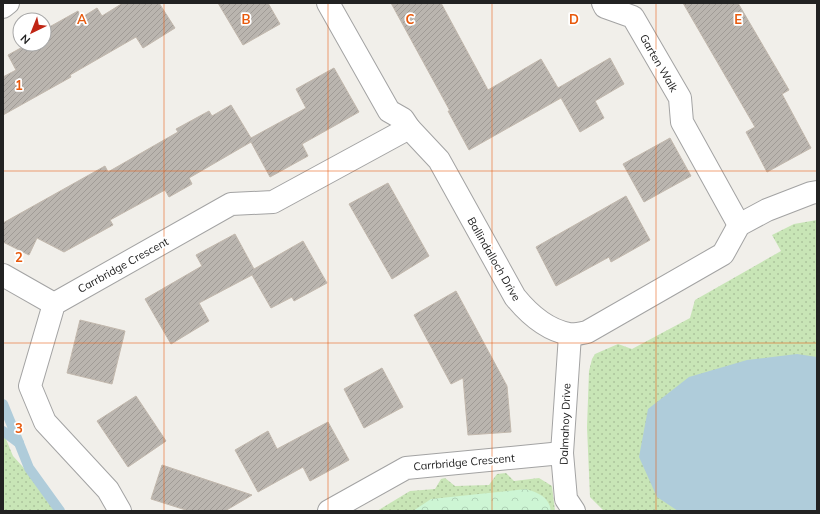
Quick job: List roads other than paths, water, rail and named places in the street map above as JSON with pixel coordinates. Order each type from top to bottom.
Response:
[{"type":"street","points":[[3,7],[8,3]]},
{"type":"street","name":"Ballindalloch Drive","points":[[328,3],[390,111],[403,119],[409,128],[439,160],[515,297],[525,310],[555,330],[570,335]]},
{"type":"street","name":"Garten Walk","points":[[603,3],[605,7],[633,17],[680,98],[682,122],[739,225]]},
{"type":"street","name":"Carrbridge Crescent","points":[[54,304],[232,204],[273,202],[409,128]]},
{"type":"street","points":[[570,335],[587,332],[723,254],[739,225],[767,210],[817,192]]},
{"type":"street","points":[[3,275],[54,304],[30,386],[45,422],[108,490],[120,511]]},
{"type":"street","name":"Dalmahoy Drive","points":[[570,335],[562,453],[566,499],[574,511]]},
{"type":"street","name":"Carrbridge Crescent","points":[[329,511],[406,468],[562,453]]},
{"type":"water","points":[[797,354],[817,357],[817,511],[678,511],[657,497],[639,457],[648,409],[689,377],[747,360]]},
{"type":"waterway","points":[[3,404],[19,443]]},
{"type":"waterway","points":[[3,431],[19,443],[29,468],[60,511]]}]
